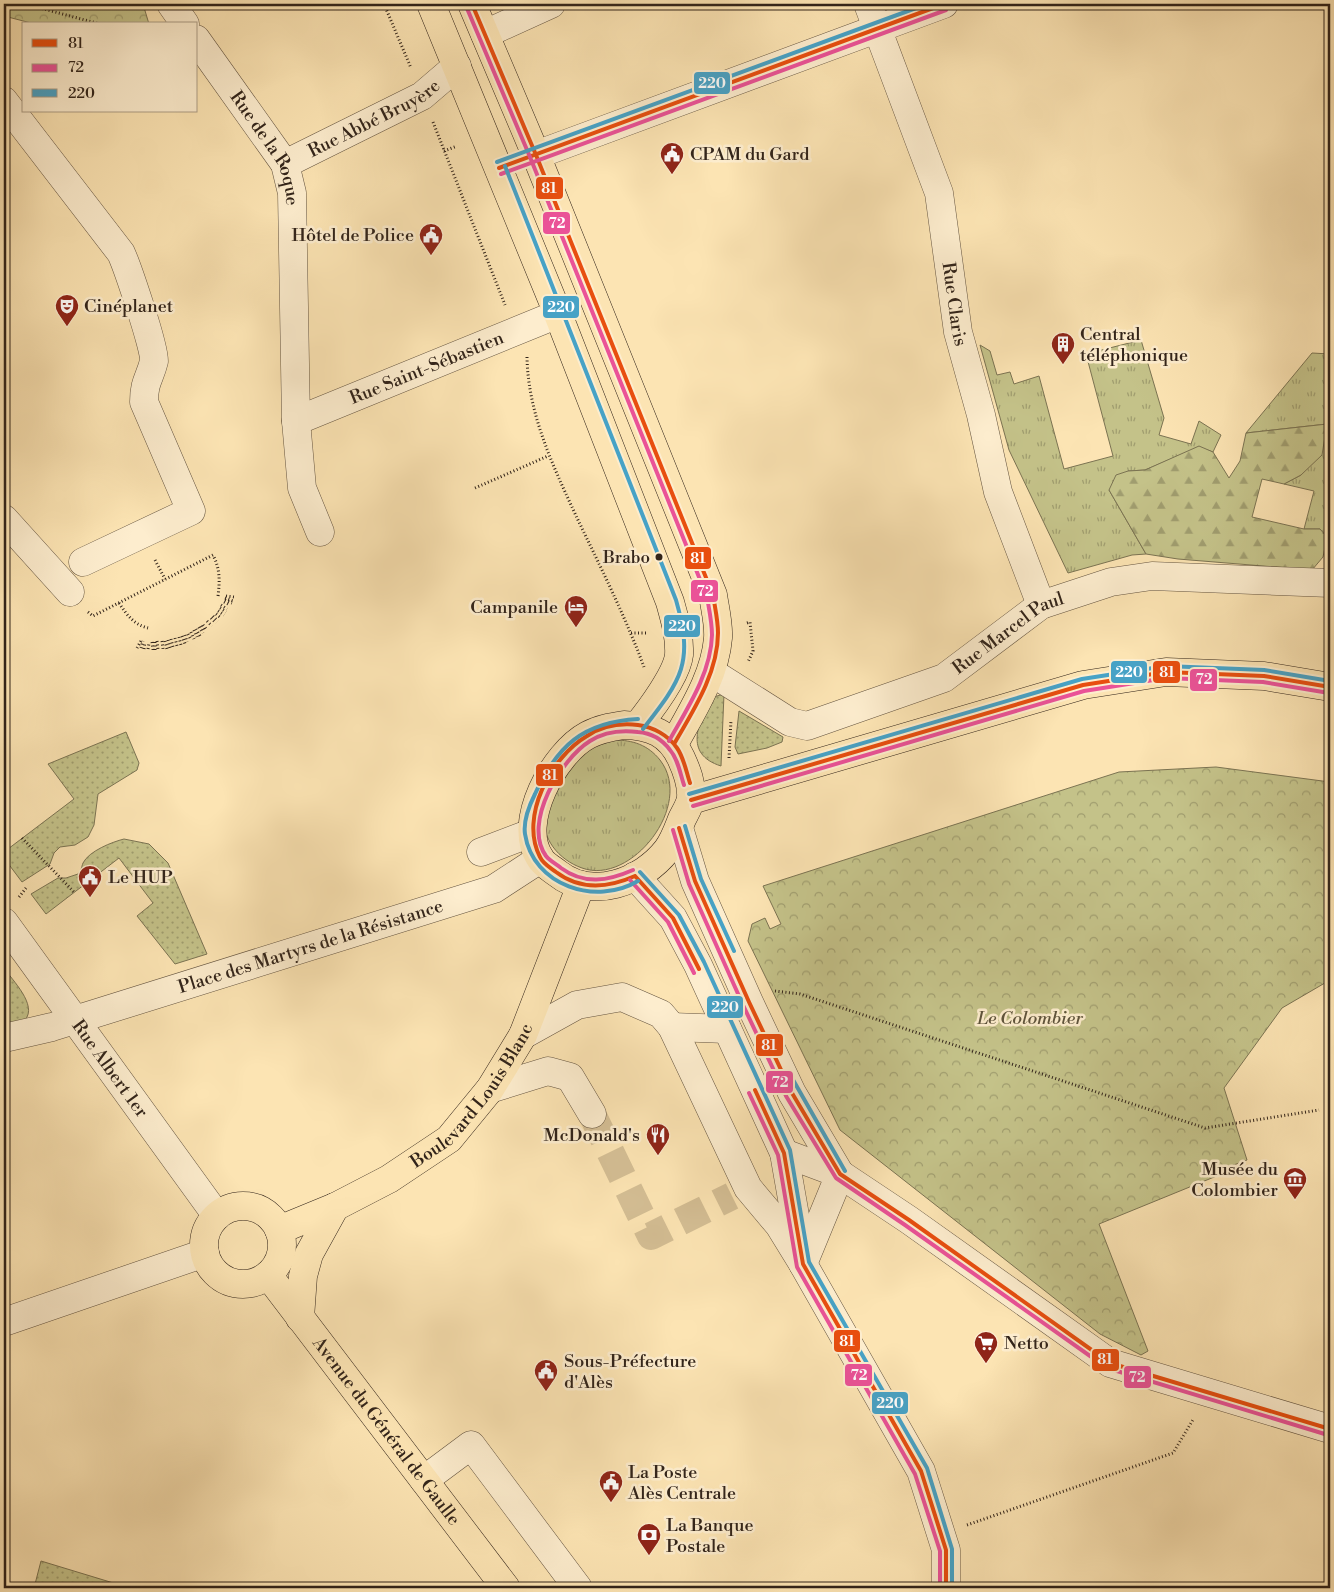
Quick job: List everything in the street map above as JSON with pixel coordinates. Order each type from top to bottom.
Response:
[{"type":"main road","points":[[431,4],[500,168],[670,602],[678,632],[678,657],[657,702],[638,725]]},
{"type":"main road","points":[[472,4],[536,155],[713,595],[718,635],[711,672],[674,744]]},
{"type":"main road","points":[[457,66],[485,34]]},
{"type":"main road","points":[[500,168],[536,155]]},
{"type":"main road","points":[[691,800],[1083,685],[1166,672],[1264,676],[1330,687]]},
{"type":"main road","points":[[638,725],[654,729],[674,744],[690,783],[691,800],[667,850],[636,876],[617,885],[581,885],[563,877],[540,859],[531,833],[532,818],[550,773],[570,750],[587,736],[610,727],[638,725]]},
{"type":"main road","name":"Boulevard Louis Blanc","points":[[279,1230],[335,1207],[389,1180],[449,1139],[490,1089],[523,1035],[581,885]]},
{"type":"main road","points":[[234,1207],[252,1207],[268,1215],[279,1230],[281,1255],[276,1266],[268,1275],[250,1284],[230,1282],[214,1271],[205,1253],[204,1239],[209,1226],[217,1216],[234,1207]]},
{"type":"main road","points":[[300,1318],[304,1276],[309,1254],[335,1207]]},
{"type":"main road","name":"Avenue du Général de Gaulle","points":[[268,1275],[506,1588]]},
{"type":"street","points":[[171,4],[184,22]]},
{"type":"street","points":[[485,34],[551,4]]},
{"type":"street","points":[[536,155],[872,16],[944,4]]},
{"type":"street","name":"Rue Claris","points":[[872,16],[939,193],[958,332],[981,415],[998,492],[1041,604]]},
{"type":"street","name":"Rue de la Roque","points":[[198,42],[285,164],[292,193],[296,421],[302,488],[320,532]]},
{"type":"street","name":"Rue Abbé Bruyère","points":[[285,164],[422,96],[457,66]]},
{"type":"street","points":[[4,101],[121,253],[128,268],[154,359],[144,386],[144,402],[191,511],[83,562]]},
{"type":"street","name":"Rue Saint-Sébastien","points":[[296,421],[558,314]]},
{"type":"street","points":[[4,519],[70,592]]},
{"type":"street","name":"Rue Marcel Paul","points":[[711,672],[790,722],[807,726],[944,678],[1041,604],[1110,582],[1152,576],[1329,579]]},
{"type":"street","points":[[679,828],[696,881],[749,1002],[792,1093],[840,1174]]},
{"type":"street","points":[[481,852],[531,833]]},
{"type":"street","name":"Place des Martyrs de la Résistance","points":[[4,1038],[74,1020],[494,889],[540,859]]},
{"type":"street","points":[[636,876],[673,918],[784,1153],[803,1264]]},
{"type":"street","name":"Rue Albert 1er","points":[[4,922],[217,1216]]},
{"type":"street","points":[[523,1035],[577,1005],[622,997],[661,1014],[672,1027],[740,1192],[779,1225],[921,1471],[946,1550],[946,1588]]},
{"type":"street","points":[[672,1027],[727,1029]]},
{"type":"street","points":[[490,1089],[548,1071],[570,1077],[592,1114]]},
{"type":"street","points":[[784,1153],[840,1174],[909,1220],[1110,1363],[1330,1429]]},
{"type":"street","points":[[803,1264],[840,1174]]},
{"type":"street","points":[[4,1322],[205,1253]]},
{"type":"street","points":[[424,1480],[471,1445],[578,1588]]},
{"type":"path","points":[[25,4],[92,22]]},
{"type":"path","points":[[475,488],[548,456]]},
{"type":"path","points":[[93,616],[212,554],[218,567],[220,582],[218,596]]},
{"type":"path","points":[[119,603],[127,616],[139,626],[148,628]]},
{"type":"path","points":[[190,626],[204,628]]},
{"type":"path","points":[[190,626],[204,628]]},
{"type":"path","points":[[190,626],[204,628]]},
{"type":"path","points":[[190,626],[204,628]]},
{"type":"path","points":[[190,626],[204,628]]},
{"type":"path","points":[[190,626],[204,628]]},
{"type":"path","points":[[190,626],[204,628]]},
{"type":"path","points":[[204,628],[190,626],[142,649],[190,626],[204,628]]},
{"type":"path","points":[[155,650],[190,626],[204,628]]},
{"type":"path","points":[[22,838],[74,892]]},
{"type":"path","points":[[773,991],[800,994],[1205,1128],[1319,1110]]},
{"type":"path","points":[[946,1550],[966,1526],[1172,1453],[1191,1423]]},
{"type":"green space","points":[[4,4],[143,4],[148,22],[27,22],[4,16]]},
{"type":"green space","points":[[1141,340],[1164,418],[1159,435],[1191,444],[1199,421],[1221,435],[1213,452],[1199,447],[1145,470],[1128,471],[1109,490],[1146,554],[1132,555],[1068,573],[1009,450],[980,345],[990,351],[997,375],[1010,372],[1014,384],[1039,376],[1064,469],[1113,456],[1086,354]]},
{"type":"green space","points":[[1312,353],[1330,354],[1330,508],[1324,534],[1320,529],[1304,529],[1314,491],[1284,484],[1301,475],[1327,424],[1246,433]]},
{"type":"green space","points":[[1327,424],[1322,455],[1301,475],[1284,484],[1262,479],[1252,517],[1304,529],[1320,529],[1327,537],[1323,557],[1312,570],[1178,559],[1146,554],[1109,490],[1116,475],[1128,471],[1145,470],[1199,446],[1213,452],[1229,478],[1240,461],[1246,433]]},
{"type":"green space","points":[[724,694],[721,766],[709,761],[702,754],[698,746],[697,737],[702,717],[710,698]]},
{"type":"green space","points":[[739,711],[783,737],[782,742],[767,748],[738,754],[735,747]]},
{"type":"green space","points":[[126,732],[139,763],[137,770],[98,794],[94,825],[88,837],[75,845],[60,847],[54,853],[50,864],[22,882],[4,858],[4,852],[74,799],[48,764]]},
{"type":"green space","points":[[614,740],[640,744],[660,760],[669,778],[669,798],[664,819],[652,838],[637,854],[620,865],[601,870],[582,868],[566,860],[548,839],[544,822],[546,809],[574,759],[589,748]]},
{"type":"green space","name":"Le Colombier","points":[[1216,767],[1330,782],[1330,980],[1282,1008],[1224,1088],[1247,1160],[1223,1169],[1224,1173],[1099,1224],[1148,1351],[1141,1355],[1100,1334],[840,1130],[748,941],[752,924],[765,918],[770,929],[781,924],[763,886],[1119,772]]},
{"type":"green space","points":[[124,839],[149,844],[168,863],[207,954],[175,964],[137,916],[153,903],[119,858],[46,914],[31,894],[58,878],[66,878],[78,874],[83,863],[95,851]]},
{"type":"green space","points":[[4,968],[26,1000],[28,1014],[25,1020],[4,1032]]},
{"type":"green space","points":[[41,1561],[120,1585],[119,1588],[34,1588]]},
{"type":"tunnel","points":[[592,1114],[651,1236],[732,1196]]},
{"type":"transit line","name":"81","points":[[472,4],[536,155],[713,595],[718,633],[714,663],[703,691],[674,744]]},
{"type":"transit line","name":"220","points":[[497,162],[927,4]]},
{"type":"transit line","name":"81","points":[[499,168],[944,4]]},
{"type":"transit line","name":"72","points":[[466,6],[530,157],[707,597],[711,620],[711,649],[703,677],[669,741]]},
{"type":"transit line","name":"72","points":[[501,174],[946,10]]},
{"type":"transit line","name":"220","points":[[505,166],[676,600],[684,640],[684,655],[681,669],[667,697],[643,729]]},
{"type":"transit line","name":"220","points":[[689,794],[1082,679],[1166,666],[1264,670],[1330,681]]},
{"type":"transit line","name":"81","points":[[691,800],[1083,685],[1166,672],[1264,676],[1330,687]]},
{"type":"transit line","name":"72","points":[[693,806],[1084,691],[1166,678],[1263,682],[1329,693]]},
{"type":"transit line","name":"220","points":[[638,719],[619,721],[587,731],[563,750],[543,777],[527,813],[525,824],[525,834],[530,852],[540,867],[553,878],[569,886],[586,891],[604,892],[638,881]]},
{"type":"transit line","name":"81","points":[[635,876],[605,885],[585,885],[565,878],[543,862],[535,841],[533,824],[542,789],[551,773],[562,758],[587,736],[605,728],[632,724],[660,732],[669,739],[681,756],[690,783]]},
{"type":"transit line","name":"72","points":[[633,870],[605,879],[587,879],[570,873],[546,856],[540,842],[539,827],[548,793],[557,777],[568,762],[590,741],[607,734],[632,731],[651,735],[667,746],[675,758],[684,785]]},
{"type":"transit line","name":"220","points":[[685,826],[701,879],[734,951]]},
{"type":"transit line","name":"81","points":[[679,828],[695,881],[749,1002],[792,1093],[840,1174],[909,1220],[1110,1363],[1330,1429]]},
{"type":"transit line","name":"72","points":[[673,830],[689,884],[743,1005],[786,1096],[836,1178],[1107,1368],[1328,1435]]},
{"type":"transit line","name":"220","points":[[640,872],[679,915],[704,962],[790,1150],[809,1262],[927,1468],[952,1549],[952,1588]]},
{"type":"transit line","name":"81","points":[[635,876],[673,918],[699,969]]},
{"type":"transit line","name":"72","points":[[630,880],[668,922],[694,973]]},
{"type":"transit line","name":"220","points":[[792,1078],[845,1171]]},
{"type":"transit line","name":"81","points":[[755,1090],[784,1153],[803,1264],[921,1471],[946,1550],[946,1588]]},
{"type":"transit line","name":"72","points":[[749,1093],[778,1155],[797,1267],[915,1474],[940,1551],[940,1588]]},
{"type":"place","name":"CPAM du Gard","points":[[672,175]]},
{"type":"place","name":"Hôtel de Police","points":[[431,256]]},
{"type":"place","name":"Cinéplanet","points":[[67,327]]},
{"type":"place","name":"Central téléphonique","points":[[1063,365]]},
{"type":"place","name":"Brabo","points":[[659,557]]},
{"type":"place","name":"Campanile","points":[[576,628]]},
{"type":"place","name":"Le HUP","points":[[90,898]]},
{"type":"place","name":"McDonald's","points":[[658,1156]]},
{"type":"place","name":"Musée du Colombier","points":[[1295,1200]]},
{"type":"place","name":"Netto","points":[[986,1364]]},
{"type":"place","name":"Sous-Préfecture d'Alès","points":[[546,1392]]},
{"type":"place","name":"La Poste Alès Centrale","points":[[611,1503]]},
{"type":"place","name":"La Banque Postale","points":[[649,1556]]}]
